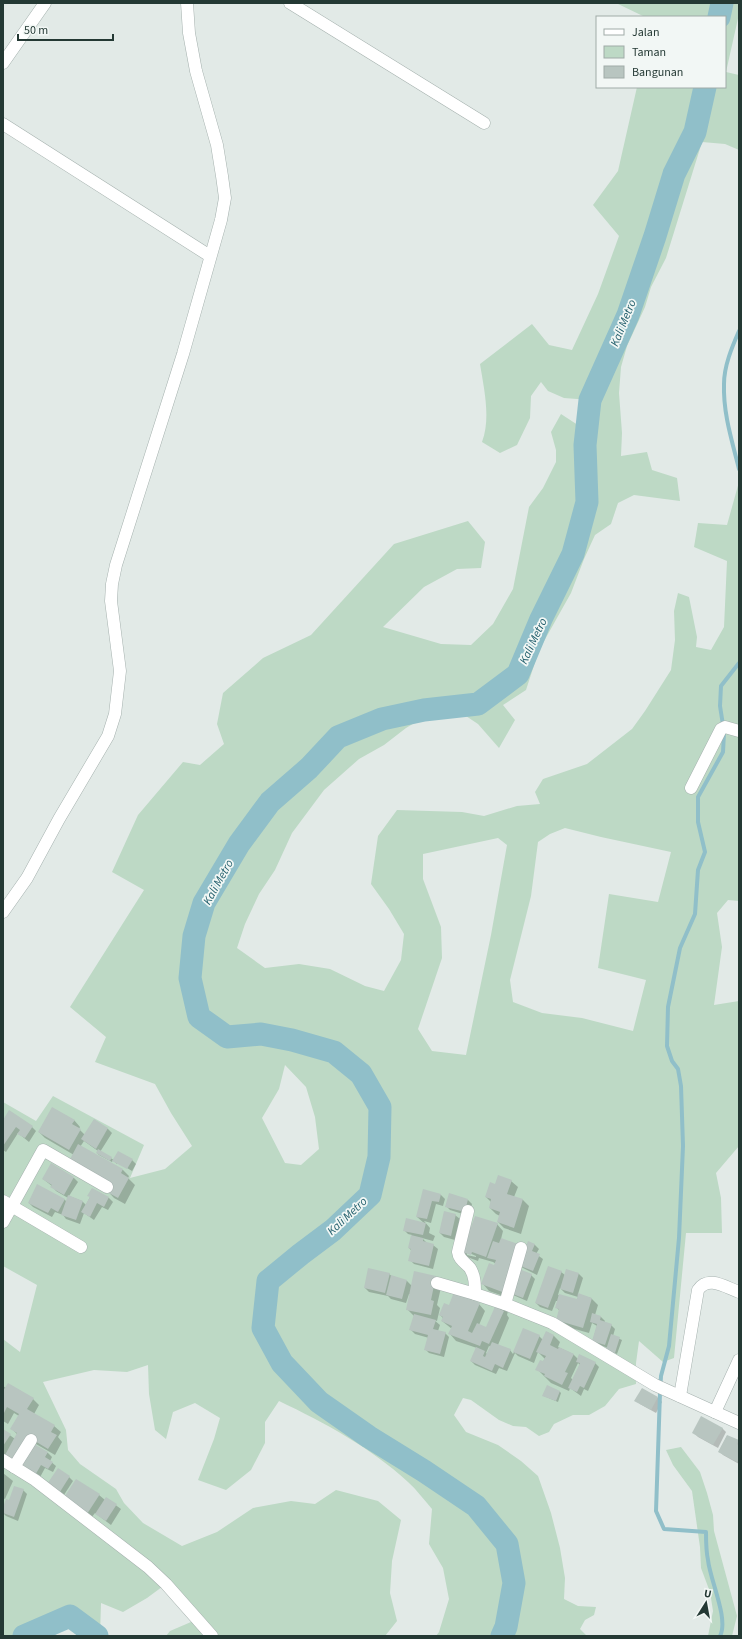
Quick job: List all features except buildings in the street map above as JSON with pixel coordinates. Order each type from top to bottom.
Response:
[{"type":"street","points":[[3,63],[45,3]]},
{"type":"street","points":[[3,911],[27,878],[59,819],[108,736],[115,714],[120,671],[112,601],[112,584],[116,565],[183,354],[226,198],[217,145],[196,71],[189,33],[187,3]]},
{"type":"street","points":[[290,3],[484,124]]},
{"type":"street","points":[[3,124],[210,256]]},
{"type":"street","points":[[691,788],[721,729],[724,727],[739,731]]},
{"type":"street","points":[[3,1222],[7,1204],[43,1150],[107,1187]]},
{"type":"street","points":[[7,1204],[81,1247]]},
{"type":"street","points":[[468,1211],[458,1252],[459,1257],[472,1272],[475,1282],[475,1294]]},
{"type":"street","points":[[505,1304],[521,1248]]},
{"type":"street","points":[[680,1396],[698,1290],[701,1285],[706,1282],[714,1283],[739,1292]]},
{"type":"street","points":[[436,1283],[505,1304],[552,1323],[655,1385],[739,1423]]},
{"type":"street","points":[[715,1412],[739,1360]]},
{"type":"street","points":[[14,1467],[31,1440]]},
{"type":"street","points":[[3,1460],[35,1480],[148,1567],[166,1584],[212,1636]]},
{"type":"green space","points":[[616,3],[739,3],[739,14],[726,72],[726,16],[643,16]]},
{"type":"green space","points":[[726,72],[739,75],[739,150],[725,144],[702,142],[666,258],[651,287],[645,307],[627,346],[621,367],[619,393],[622,433],[621,456],[647,452],[652,470],[677,478],[680,501],[634,495],[618,503],[611,524],[595,535],[571,593],[539,650],[526,690],[503,705],[515,720],[499,748],[478,724],[460,712],[436,710],[406,728],[384,745],[359,759],[324,790],[292,833],[275,870],[259,894],[245,924],[237,948],[265,968],[299,964],[330,969],[365,986],[384,991],[401,960],[404,934],[389,909],[371,884],[378,836],[397,810],[462,812],[484,816],[517,806],[540,804],[535,792],[543,779],[587,764],[632,729],[671,670],[675,640],[674,611],[678,593],[689,597],[697,637],[696,647],[711,650],[724,627],[727,561],[694,547],[698,523],[727,525],[739,482],[739,901],[728,900],[717,913],[722,947],[714,1005],[739,1001],[739,1146],[716,1173],[721,1198],[722,1233],[686,1233],[674,1358],[663,1362],[639,1341],[636,1363],[636,1384],[619,1389],[605,1406],[589,1415],[573,1415],[554,1424],[549,1432],[539,1436],[526,1427],[513,1426],[499,1420],[471,1400],[463,1398],[454,1415],[466,1432],[498,1445],[521,1461],[538,1476],[551,1513],[560,1548],[565,1578],[564,1599],[578,1606],[596,1607],[594,1615],[585,1620],[580,1629],[587,1636],[436,1636],[439,1632],[449,1599],[443,1568],[429,1544],[432,1509],[411,1485],[393,1469],[363,1447],[330,1427],[279,1401],[265,1422],[265,1443],[251,1470],[226,1490],[198,1480],[214,1439],[220,1418],[195,1403],[173,1412],[166,1439],[155,1430],[149,1394],[148,1365],[127,1372],[94,1370],[43,1382],[66,1430],[68,1450],[80,1464],[116,1489],[124,1503],[143,1523],[182,1546],[217,1532],[253,1508],[291,1501],[315,1504],[336,1490],[378,1501],[401,1520],[392,1561],[390,1593],[397,1621],[385,1636],[166,1636],[170,1631],[198,1619],[166,1584],[147,1598],[123,1612],[101,1603],[100,1636],[97,1636],[70,1616],[28,1634],[27,1636],[3,1636],[3,1339],[20,1352],[37,1285],[3,1266],[3,1102],[36,1121],[53,1096],[144,1145],[130,1178],[165,1169],[192,1146],[155,1084],[95,1062],[106,1037],[70,1007],[144,890],[112,872],[138,815],[183,762],[200,765],[224,744],[217,724],[223,693],[263,658],[311,635],[394,544],[468,521],[485,542],[481,568],[457,569],[424,587],[383,627],[441,644],[471,645],[493,624],[513,589],[529,507],[543,488],[556,462],[556,450],[551,432],[561,414],[587,431],[590,400],[564,398],[548,391],[541,382],[531,396],[530,418],[517,445],[500,453],[482,442],[485,433],[486,403],[480,364],[532,324],[549,345],[572,350],[598,294],[619,236],[593,205],[618,171],[637,88],[726,88]],"holes":[[[565,828],[671,852],[658,902],[609,894],[598,968],[646,980],[633,1031],[582,1018],[542,1013],[513,1002],[510,980],[531,896],[538,842],[550,834]],[[498,838],[507,845],[491,935],[466,1055],[432,1051],[418,1029],[442,958],[441,927],[423,879],[423,854]],[[285,1065],[306,1087],[315,1117],[319,1149],[301,1165],[285,1163],[262,1118],[279,1089]]]},
{"type":"green space","points":[[681,1447],[700,1472],[713,1515],[714,1531],[737,1616],[732,1636],[708,1636],[713,1611],[710,1592],[701,1568],[700,1547],[692,1491],[673,1465],[666,1450]]},
{"type":"waterway","name":"Kali Metro","points":[[719,16],[722,3]]},
{"type":"waterway","name":"Kali Metro","points":[[502,1636],[506,1627],[514,1583],[507,1544],[476,1506],[424,1471],[369,1437],[319,1402],[282,1363],[263,1328],[268,1281],[333,1230],[370,1195],[379,1157],[380,1107],[361,1074],[334,1052],[292,1040],[261,1034],[227,1037],[199,1017],[190,978],[194,936],[204,903],[239,844],[270,802],[309,768],[338,737],[382,719],[424,710],[478,704],[518,674],[541,619],[573,554],[587,502],[585,445],[590,400],[628,315],[674,174],[695,132],[705,88]]},
{"type":"waterway","points":[[739,331],[731,350],[724,377],[726,416],[739,469]]},
{"type":"waterway","points":[[723,725],[720,706],[721,686],[739,663]]},
{"type":"waterway","points":[[720,1636],[722,1629],[721,1610],[709,1568],[706,1550],[706,1532],[664,1529],[656,1511],[661,1376],[669,1346],[679,1238],[683,1146],[681,1086],[678,1069],[672,1061],[667,1046],[668,1007],[680,948],[695,914],[698,870],[705,852],[698,822],[698,797],[723,752],[724,733]]},
{"type":"waterway","name":"Kali Metro","points":[[24,1636],[70,1616],[97,1636]]}]
